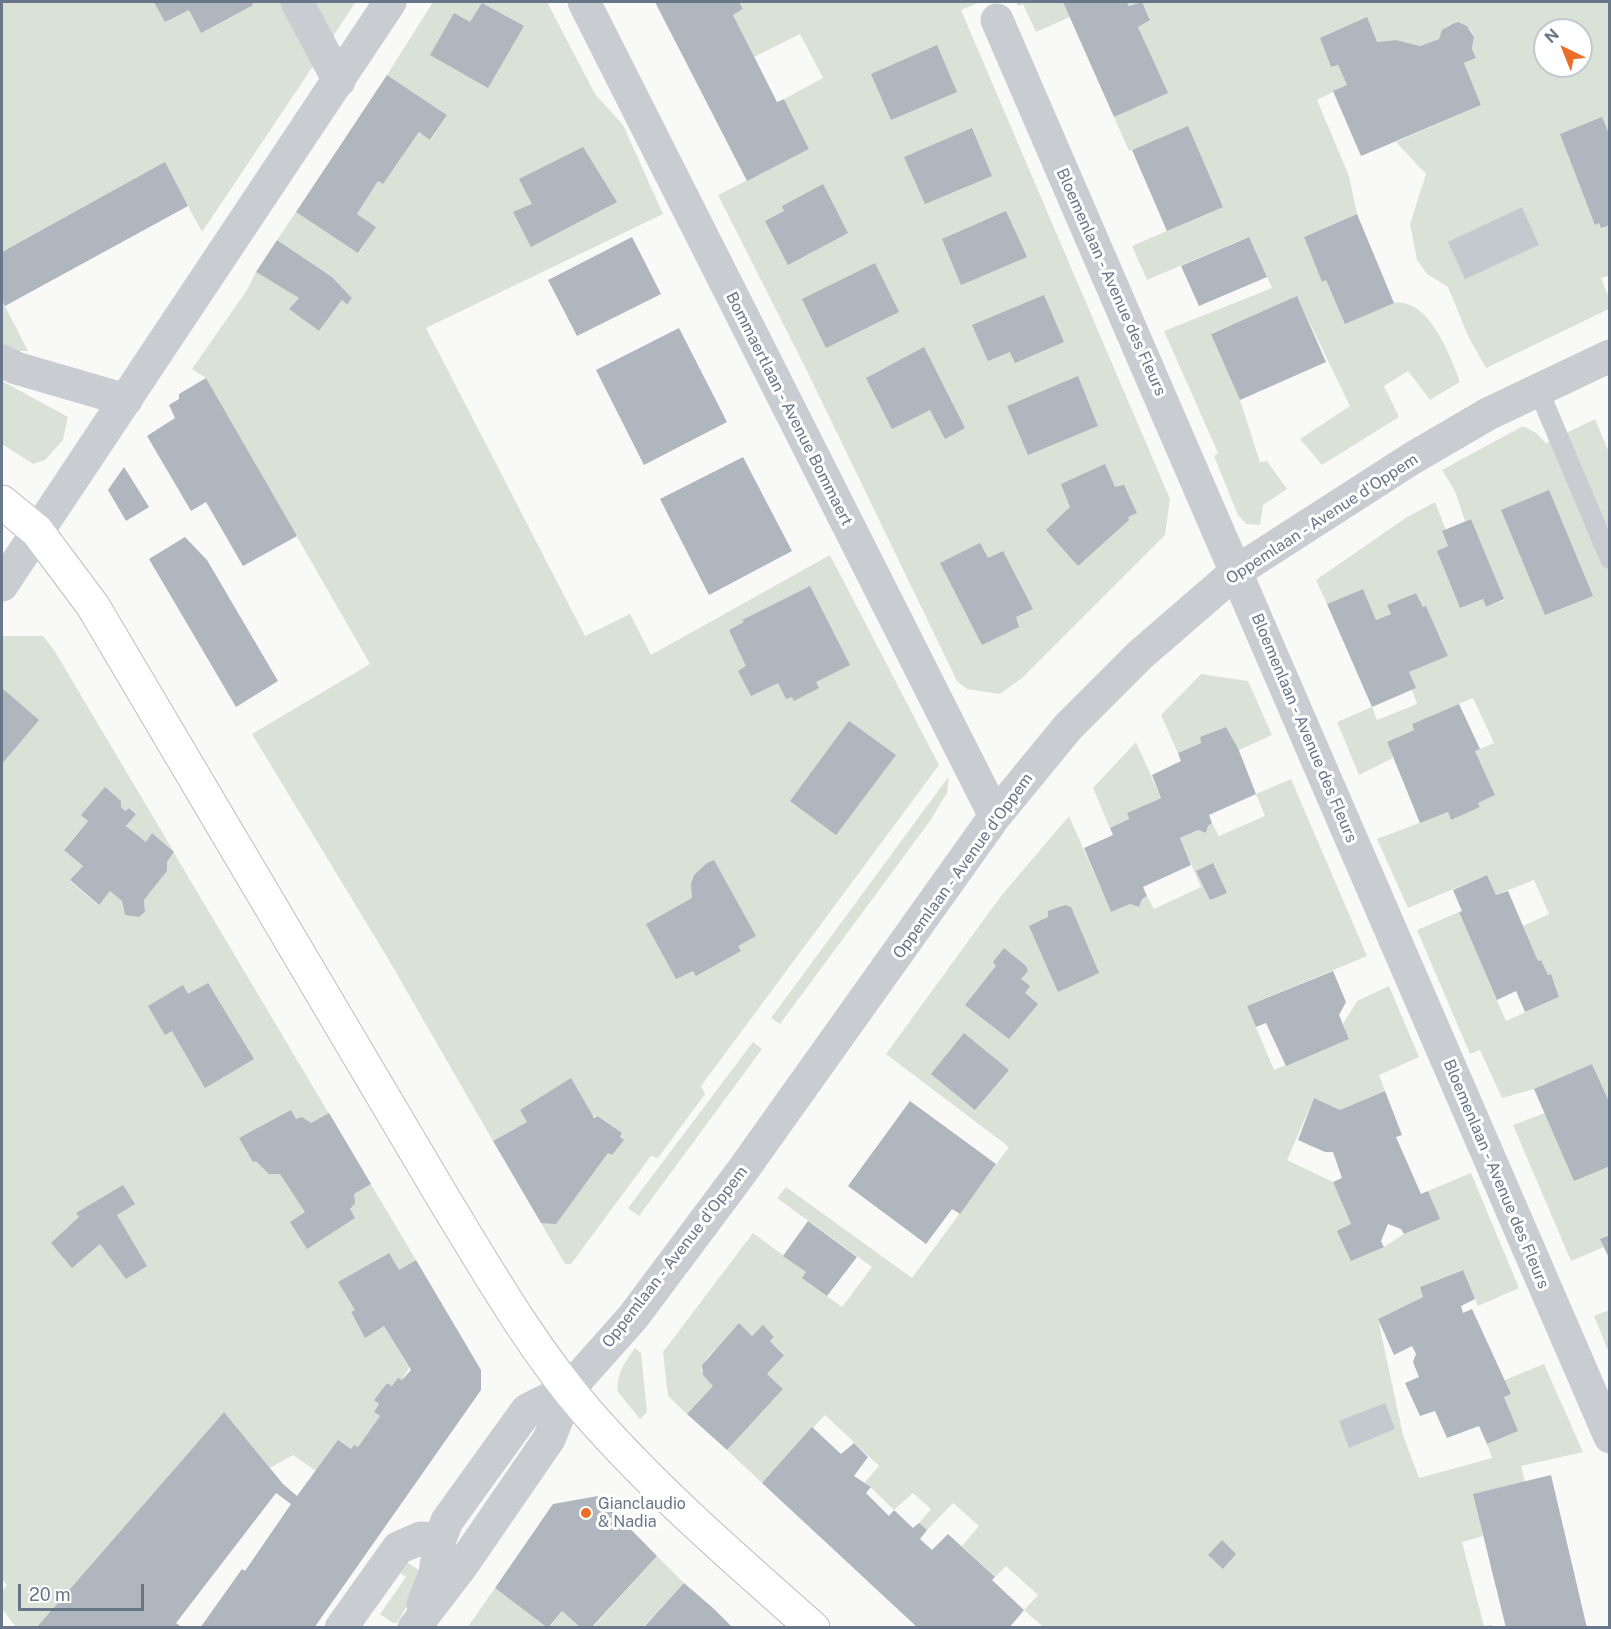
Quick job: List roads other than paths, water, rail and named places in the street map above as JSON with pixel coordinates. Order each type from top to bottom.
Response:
[{"type":"street","points":[[297,2],[339,81]]},
{"type":"street","points":[[2,585],[390,2]]},
{"type":"street","name":"Bommaertlaan - Avenue Bommaert","points":[[584,2],[995,816]]},
{"type":"street","name":"Bloemenlaan - Avenue des Fleurs","points":[[997,20],[1610,1437]]},
{"type":"street","name":"Oppemlaan - Avenue d'Oppem","points":[[415,1626],[461,1567],[549,1439],[569,1389],[633,1317],[740,1174],[995,816],[1068,727],[1140,655],[1237,571],[1411,459],[1488,414],[1610,356]]},
{"type":"street","points":[[2,361],[16,368],[126,400]]},
{"type":"street","points":[[2,501],[37,531],[93,606],[445,1201],[504,1297],[569,1389],[629,1458],[813,1628]]},
{"type":"street","name":"Oppemlaan - Avenue d'Oppem","points":[[415,1626],[435,1573],[440,1539],[447,1521],[527,1410],[569,1389]]},
{"type":"street","points":[[341,1628],[398,1548],[421,1538],[440,1539]]},
{"type":"lane","points":[[1538,389],[1610,559]]},
{"type":"place","name":"Gianclaudio & Nadia","points":[[586,1513]]}]
